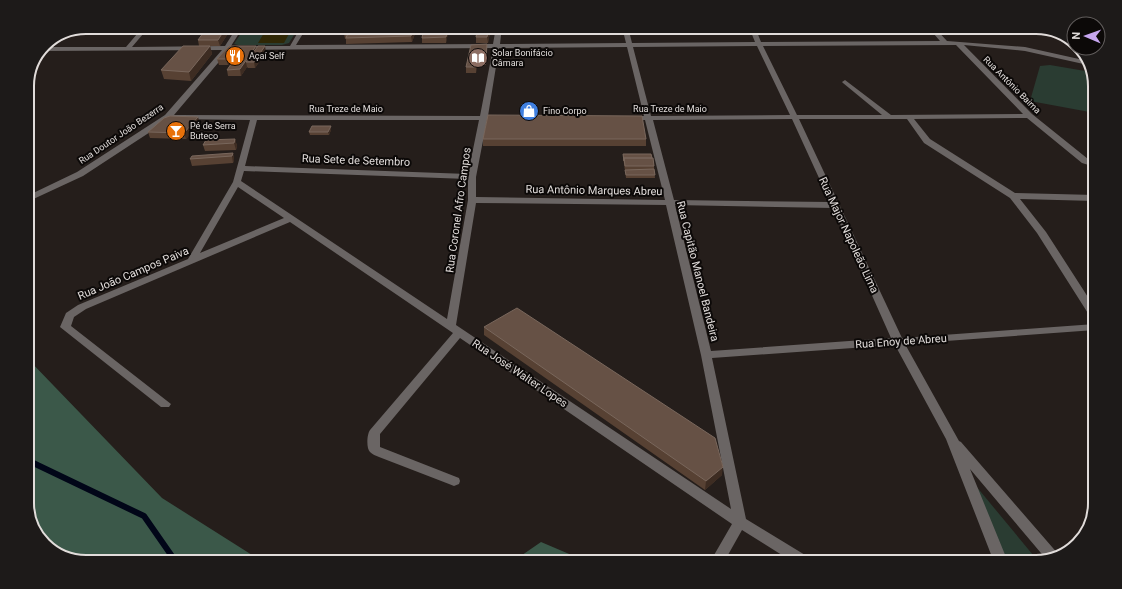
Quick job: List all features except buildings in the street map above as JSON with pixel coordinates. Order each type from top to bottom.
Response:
[{"type":"street","points":[[127,49],[140,34]]},
{"type":"street","name":"Rua Doutor João Bezerra","points":[[34,196],[80,174],[168,117],[227,48],[236,34]]},
{"type":"street","points":[[292,48],[300,34]]},
{"type":"street","name":"Rua Coronel Afro Campos","points":[[456,329],[472,200],[472,177],[484,118],[498,34]]},
{"type":"street","name":"Rua Capitão Manoel Bandeira","points":[[626,34],[670,202],[706,354],[740,522]]},
{"type":"street","name":"Rua Major Napoleão Lima","points":[[755,34],[898,340],[952,439],[998,555]]},
{"type":"street","points":[[937,34],[945,43]]},
{"type":"street","points":[[50,49],[958,43],[1025,49],[1082,62]]},
{"type":"street","name":"Rua Antônio Baima","points":[[958,43],[1029,116],[1088,162]]},
{"type":"street","points":[[845,82],[888,116]]},
{"type":"street","name":"Rua Treze de Maio","points":[[624,118],[1029,116]]},
{"type":"street","name":"Rua Treze de Maio","points":[[168,117],[507,118]]},
{"type":"street","points":[[909,117],[927,141],[1013,196],[1041,232],[1088,305]]},
{"type":"street","points":[[191,261],[237,182],[254,118]]},
{"type":"street","points":[[1081,170],[1085,161]]},
{"type":"street","name":"Rua Sete de Setembro","points":[[240,168],[472,177]]},
{"type":"street","name":"Rua José Walter Lopes","points":[[237,182],[740,522],[794,555]]},
{"type":"street","points":[[1013,196],[1088,198]]},
{"type":"street","name":"Rua Antônio Marques Abreu","points":[[472,200],[835,205]]},
{"type":"street","name":"Rua João Campos Paiva","points":[[165,404],[65,327],[70,315],[82,308],[291,218]]},
{"type":"street","name":"Rua Enoy de Abreu","points":[[706,354],[1088,327]]},
{"type":"street","points":[[454,481],[383,454],[374,449],[374,433],[456,329]]},
{"type":"street","name":"Rua Major Napoleão Lima","points":[[952,439],[1050,553]]},
{"type":"street","points":[[721,555],[740,522]]},
{"type":"green space","points":[[240,34],[295,34],[289,43],[282,45],[234,44]]},
{"type":"green space","points":[[1050,65],[1086,71],[1088,83],[1088,112],[1030,101],[1040,66]]},
{"type":"green space","points":[[34,365],[162,498],[252,555],[86,555],[63,550],[47,537],[39,526],[34,506]]},
{"type":"green space","points":[[971,480],[1033,555],[1003,555]]},
{"type":"green space","points":[[541,542],[572,555],[522,555]]},
{"type":"sand","points":[[263,34],[289,34],[284,43],[258,43]]},
{"type":"waterway","points":[[34,463],[144,516],[171,555]]},
{"type":"place","name":"Açaí Self","points":[[235,56]]},
{"type":"place","name":"Solar Bonifácio Câmara","points":[[478,58]]},
{"type":"place","name":"Fino Corpo","points":[[529,111]]},
{"type":"place","name":"Pé de Serra Buteco","points":[[176,131]]}]
